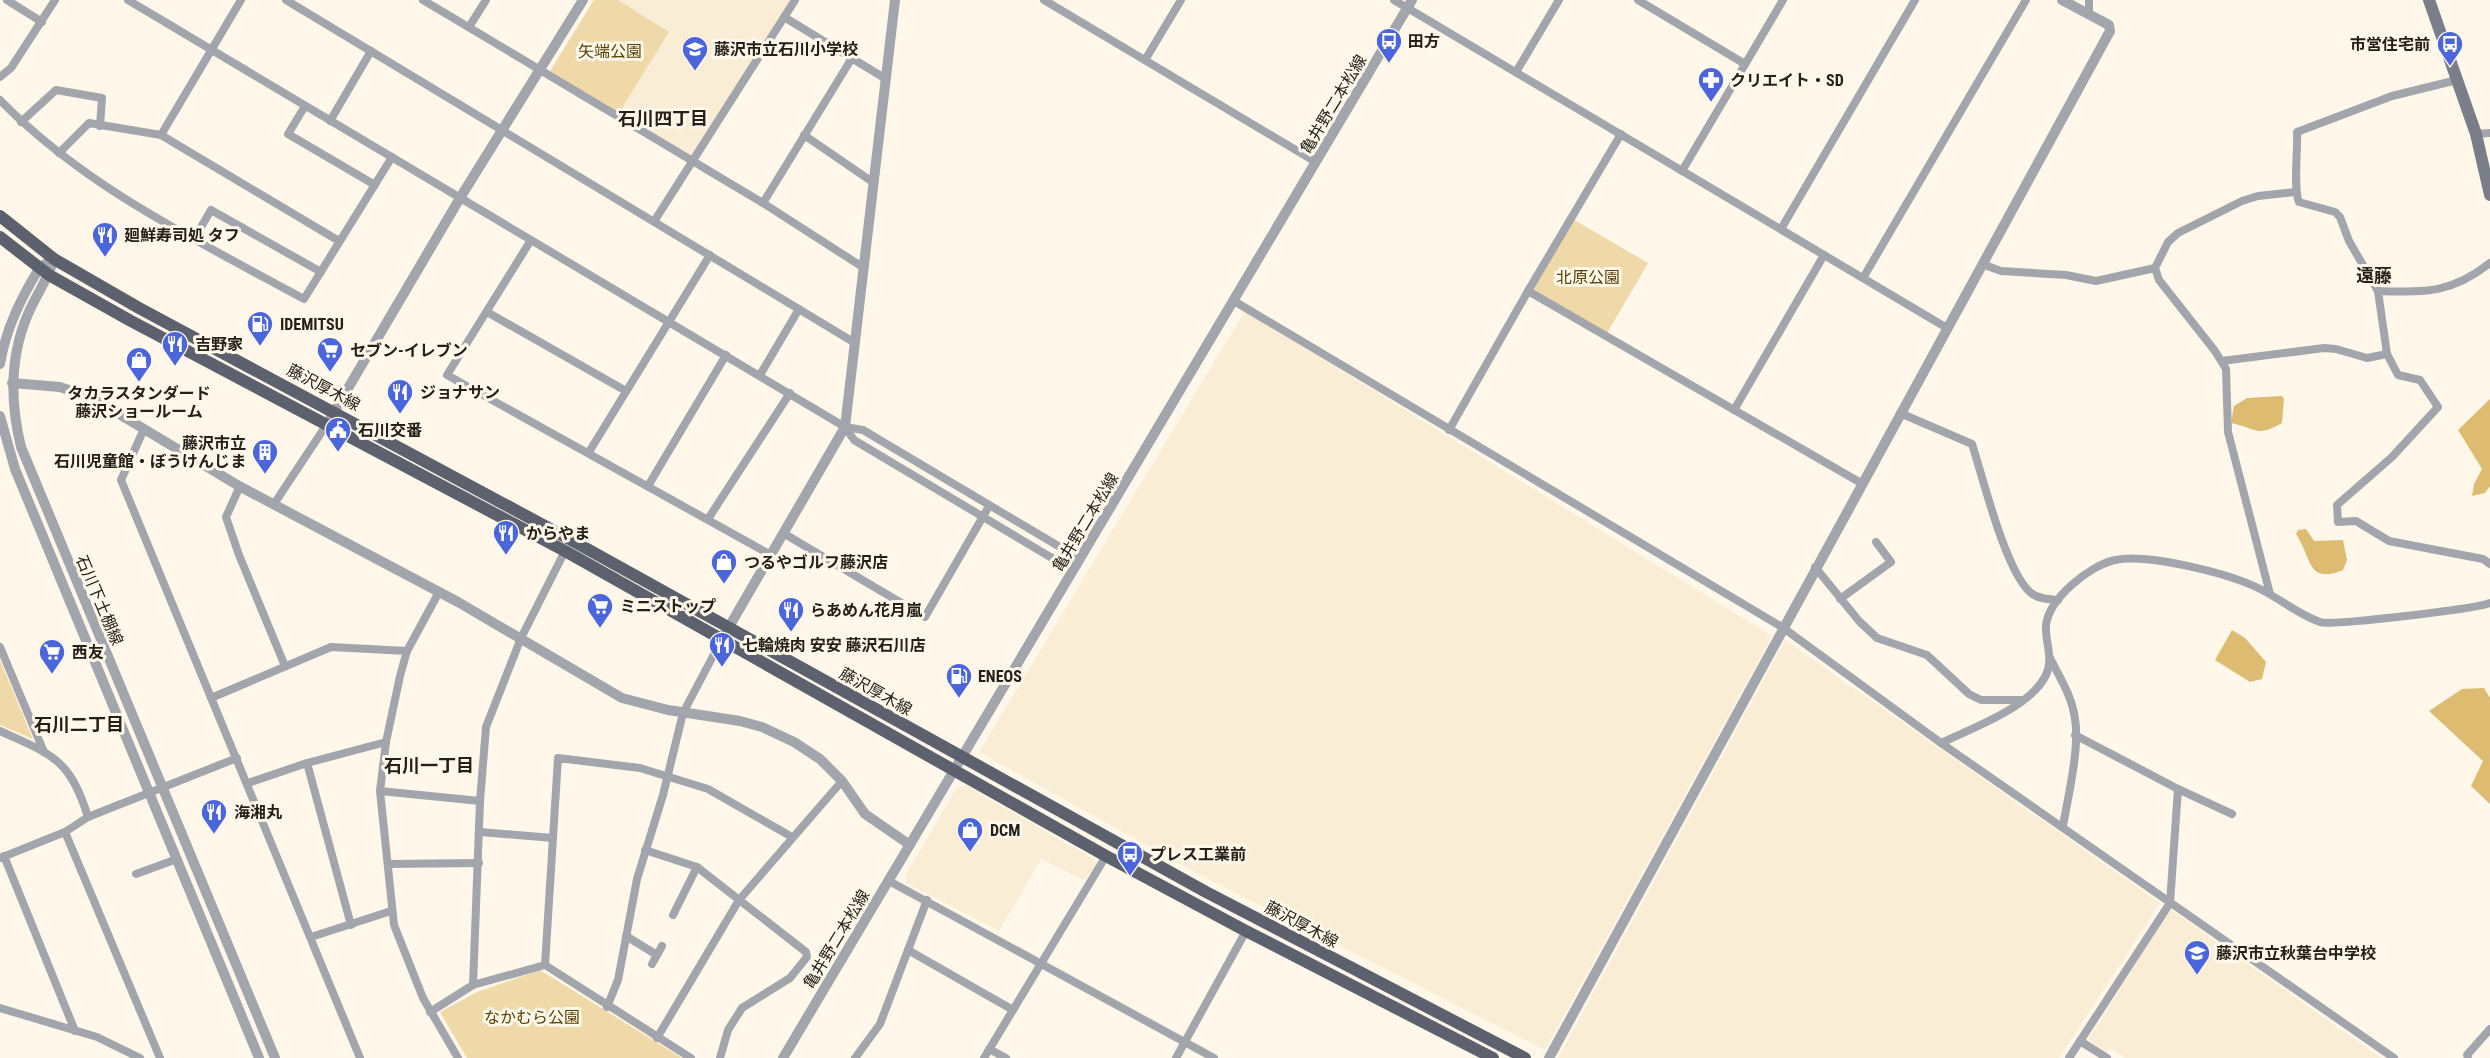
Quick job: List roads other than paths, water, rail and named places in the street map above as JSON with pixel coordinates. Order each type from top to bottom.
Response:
[{"type":"main road","points":[[2429,0],[2476,134],[2488,174],[2490,195]]},
{"type":"main road","name":"藤沢厚木線","points":[[0,216],[54,259],[139,308],[335,411],[725,633],[955,770],[1106,856],[1246,932],[1493,1058]]},
{"type":"main road","name":"藤沢厚木線","points":[[0,237],[44,271],[131,321],[565,551],[962,757],[1206,892],[1525,1058]]},
{"type":"street","points":[[7,0],[42,22]]},
{"type":"street","points":[[0,77],[11,68],[55,0]]},
{"type":"street","points":[[128,0],[845,427],[863,430],[1070,553],[1077,565]]},
{"type":"street","points":[[161,135],[241,0]]},
{"type":"street","points":[[286,0],[655,220],[855,343]]},
{"type":"street","points":[[423,0],[762,203],[864,268]]},
{"type":"street","points":[[468,27],[486,0]]},
{"type":"street","points":[[274,504],[335,411],[460,198],[583,0]]},
{"type":"street","points":[[655,220],[795,0]]},
{"type":"street","points":[[607,1007],[618,980],[637,879],[663,795],[683,713],[725,633],[845,427],[895,0]]},
{"type":"street","points":[[1044,0],[1316,162]]},
{"type":"street","points":[[1144,60],[1180,0]]},
{"type":"street","points":[[1394,0],[1410,4],[1516,72],[1947,328]]},
{"type":"street","points":[[1516,72],[1559,0]]},
{"type":"street","points":[[1638,0],[1745,64]]},
{"type":"street","points":[[1682,171],[1783,0]]},
{"type":"street","points":[[1781,229],[1915,0]]},
{"type":"street","points":[[1863,278],[2026,0]]},
{"type":"street","points":[[1549,1058],[1782,627],[2110,31],[2109,25],[2062,0]]},
{"type":"street","points":[[2089,0],[2089,14]]},
{"type":"street","name":"亀井野二本松線","points":[[783,1058],[1410,4]]},
{"type":"street","points":[[784,17],[886,79]]},
{"type":"street","points":[[330,121],[370,51]]},
{"type":"street","points":[[762,203],[852,58]]},
{"type":"street","points":[[2457,80],[2392,96],[2297,132],[2299,162],[2295,192],[2299,202],[2335,212],[2340,217],[2349,241],[2378,291],[2387,354],[2398,375],[2420,380],[2438,407],[2392,457],[2343,498],[2337,505],[2338,522],[2356,521],[2389,541],[2440,553],[2476,558],[2490,564]]},
{"type":"street","points":[[21,122],[56,90],[102,98],[100,126]]},
{"type":"street","points":[[0,100],[21,122],[59,153],[113,192],[304,300],[392,157]]},
{"type":"street","points":[[305,106],[288,134],[375,185]]},
{"type":"street","points":[[59,153],[89,123],[161,135],[339,241]]},
{"type":"street","points":[[2476,134],[2490,133]]},
{"type":"street","points":[[804,135],[874,183]]},
{"type":"street","points":[[1449,430],[1621,135]]},
{"type":"street","points":[[2270,594],[2228,432],[2226,369],[2159,280],[2155,268],[2168,242],[2178,233],[2242,201],[2295,192]]},
{"type":"street","points":[[194,238],[211,210],[321,272]]},
{"type":"street","points":[[531,240],[447,375],[771,555]]},
{"type":"street","points":[[589,452],[710,255]]},
{"type":"street","points":[[1734,410],[1824,255]]},
{"type":"street","name":"石川下土棚線","points":[[0,364],[3,345],[16,307],[54,259]]},
{"type":"street","points":[[2378,291],[2434,291],[2471,278],[2490,263]]},
{"type":"street","points":[[1982,264],[2001,271],[2066,275],[2096,281],[2155,268]]},
{"type":"street","name":"石川下土棚線","points":[[44,271],[15,355],[12,383],[14,417],[21,447],[165,788],[204,892],[275,1058]]},
{"type":"street","points":[[1528,291],[1861,483]]},
{"type":"street","points":[[1234,302],[1782,627],[1941,743],[2394,1058]]},
{"type":"street","points":[[760,375],[800,309]]},
{"type":"street","points":[[487,312],[626,391]]},
{"type":"street","points":[[2222,361],[2324,348],[2337,349],[2367,358],[2387,354]]},
{"type":"street","points":[[648,486],[726,355]]},
{"type":"street","points":[[12,383],[76,391],[240,486],[521,638],[622,698],[683,713],[740,721],[770,731],[813,754],[843,781],[865,814],[910,845]]},
{"type":"street","points":[[708,519],[790,393]]},
{"type":"street","points":[[1900,413],[1972,444],[2015,571],[2033,594],[2058,600]]},
{"type":"street","name":"石川下土棚線","points":[[0,416],[15,469],[259,1058]]},
{"type":"street","points":[[845,427],[854,440],[1062,564],[1077,565]]},
{"type":"street","points":[[144,429],[121,480],[360,1058]]},
{"type":"street","points":[[240,486],[226,517],[239,555],[285,666]]},
{"type":"street","points":[[783,533],[925,617],[988,506]]},
{"type":"street","points":[[1840,599],[1891,562],[1876,542]]},
{"type":"street","points":[[473,985],[480,801],[486,727],[521,638],[565,551]]},
{"type":"street","points":[[1941,743],[2022,700],[2034,690],[2046,675],[2049,658],[2046,624],[2058,600],[2066,590],[2099,566],[2115,560],[2133,559],[2216,573],[2270,594],[2322,623],[2459,610],[2490,603]]},
{"type":"street","points":[[1815,567],[1840,599],[1877,638],[1927,656],[1969,694],[1981,700],[2022,700]]},
{"type":"street","points":[[439,592],[407,651],[386,742],[380,791],[391,910],[402,948],[430,1011],[458,1058]]},
{"type":"street","points":[[0,646],[44,752]]},
{"type":"street","points":[[212,698],[331,647],[407,651]]},
{"type":"street","points":[[2049,658],[2068,693],[2076,721],[2063,826]]},
{"type":"street","points":[[0,731],[58,760],[74,778],[88,817]]},
{"type":"street","points":[[2075,735],[2178,789],[2232,814]]},
{"type":"street","points":[[248,783],[386,742]]},
{"type":"street","points":[[75,1031],[2,857],[65,832],[88,817],[237,758]]},
{"type":"street","points":[[545,965],[558,758],[610,762],[708,789],[792,837]]},
{"type":"street","points":[[307,764],[351,925]]},
{"type":"street","points":[[657,1038],[739,900],[843,781]]},
{"type":"street","points":[[2069,1058],[2170,903],[2178,789]]},
{"type":"street","points":[[380,791],[480,801]]},
{"type":"street","points":[[65,832],[160,1058]]},
{"type":"street","points":[[480,832],[553,838]]},
{"type":"street","points":[[645,849],[697,867],[806,952],[807,957],[790,978],[742,1008],[728,1030],[720,1058]]},
{"type":"street","points":[[984,1058],[1106,856]]},
{"type":"street","points":[[136,874],[177,859]]},
{"type":"street","points":[[388,864],[479,863]]},
{"type":"street","points":[[673,915],[697,867]]},
{"type":"street","points":[[889,881],[1214,1058]]},
{"type":"street","points":[[855,1058],[880,1024],[927,900]]},
{"type":"street","points":[[311,937],[391,910]]},
{"type":"street","points":[[1176,1058],[1246,932]]},
{"type":"street","points":[[626,936],[657,955]]},
{"type":"street","points":[[652,964],[662,946]]},
{"type":"street","points":[[908,950],[1013,1010]]},
{"type":"street","points":[[430,1011],[473,985],[545,965],[607,1007],[691,1058]]},
{"type":"street","points":[[0,1008],[97,1037],[140,1058]]},
{"type":"street","points":[[2468,1058],[2467,1055],[2490,1029]]},
{"type":"street","points":[[2080,1041],[2107,1058]]},
{"type":"street","points":[[989,1049],[1006,1058]]},
{"type":"place","name":"田方","points":[[1389,64]]},
{"type":"place","name":"市営住宅前","points":[[2450,67]]},
{"type":"place","name":"藤沢市立石川小学校","points":[[695,72]]},
{"type":"place","name":"クリエイト・SD","points":[[1711,103]]},
{"type":"place","name":"廻鮮寿司処 タフ","points":[[105,258]]},
{"type":"place","name":"IDEMITSU","points":[[260,347]]},
{"type":"place","name":"吉野家","points":[[175,367]]},
{"type":"place","name":"セブン-イレブン","points":[[330,373]]},
{"type":"place","name":"タカラスタンダード 藤沢ショールーム","points":[[139,383]]},
{"type":"place","name":"ジョナサン","points":[[400,415]]},
{"type":"place","name":"石川交番","points":[[338,453]]},
{"type":"place","name":"藤沢市立 石川児童館・ぼうけんじま","points":[[265,475]]},
{"type":"place","name":"からやま","points":[[506,556]]},
{"type":"place","name":"つるやゴルフ藤沢店","points":[[724,585]]},
{"type":"place","name":"ミニストップ","points":[[600,629]]},
{"type":"place","name":"らあめん花月嵐","points":[[791,633]]},
{"type":"place","name":"七輪焼肉 安安 藤沢石川店","points":[[722,668]]},
{"type":"place","name":"西友","points":[[52,675]]},
{"type":"place","name":"ENEOS","points":[[959,699]]},
{"type":"place","name":"海湘丸","points":[[214,835]]},
{"type":"place","name":"DCM","points":[[970,853]]},
{"type":"place","name":"プレス工業前","points":[[1130,877]]},
{"type":"place","name":"藤沢市立秋葉台中学校","points":[[2197,976]]},
{"type":"district","name":"石川四丁目","points":[[663,119]]},
{"type":"district","name":"遠藤","points":[[2374,276]]},
{"type":"district","name":"石川二丁目","points":[[79,725]]},
{"type":"district","name":"石川一丁目","points":[[429,766]]},
{"type":"park label","name":"矢端公園","points":[[610,51]]},
{"type":"park label","name":"北原公園","points":[[1588,277]]},
{"type":"park label","name":"なかむら公園","points":[[532,1017]]}]
